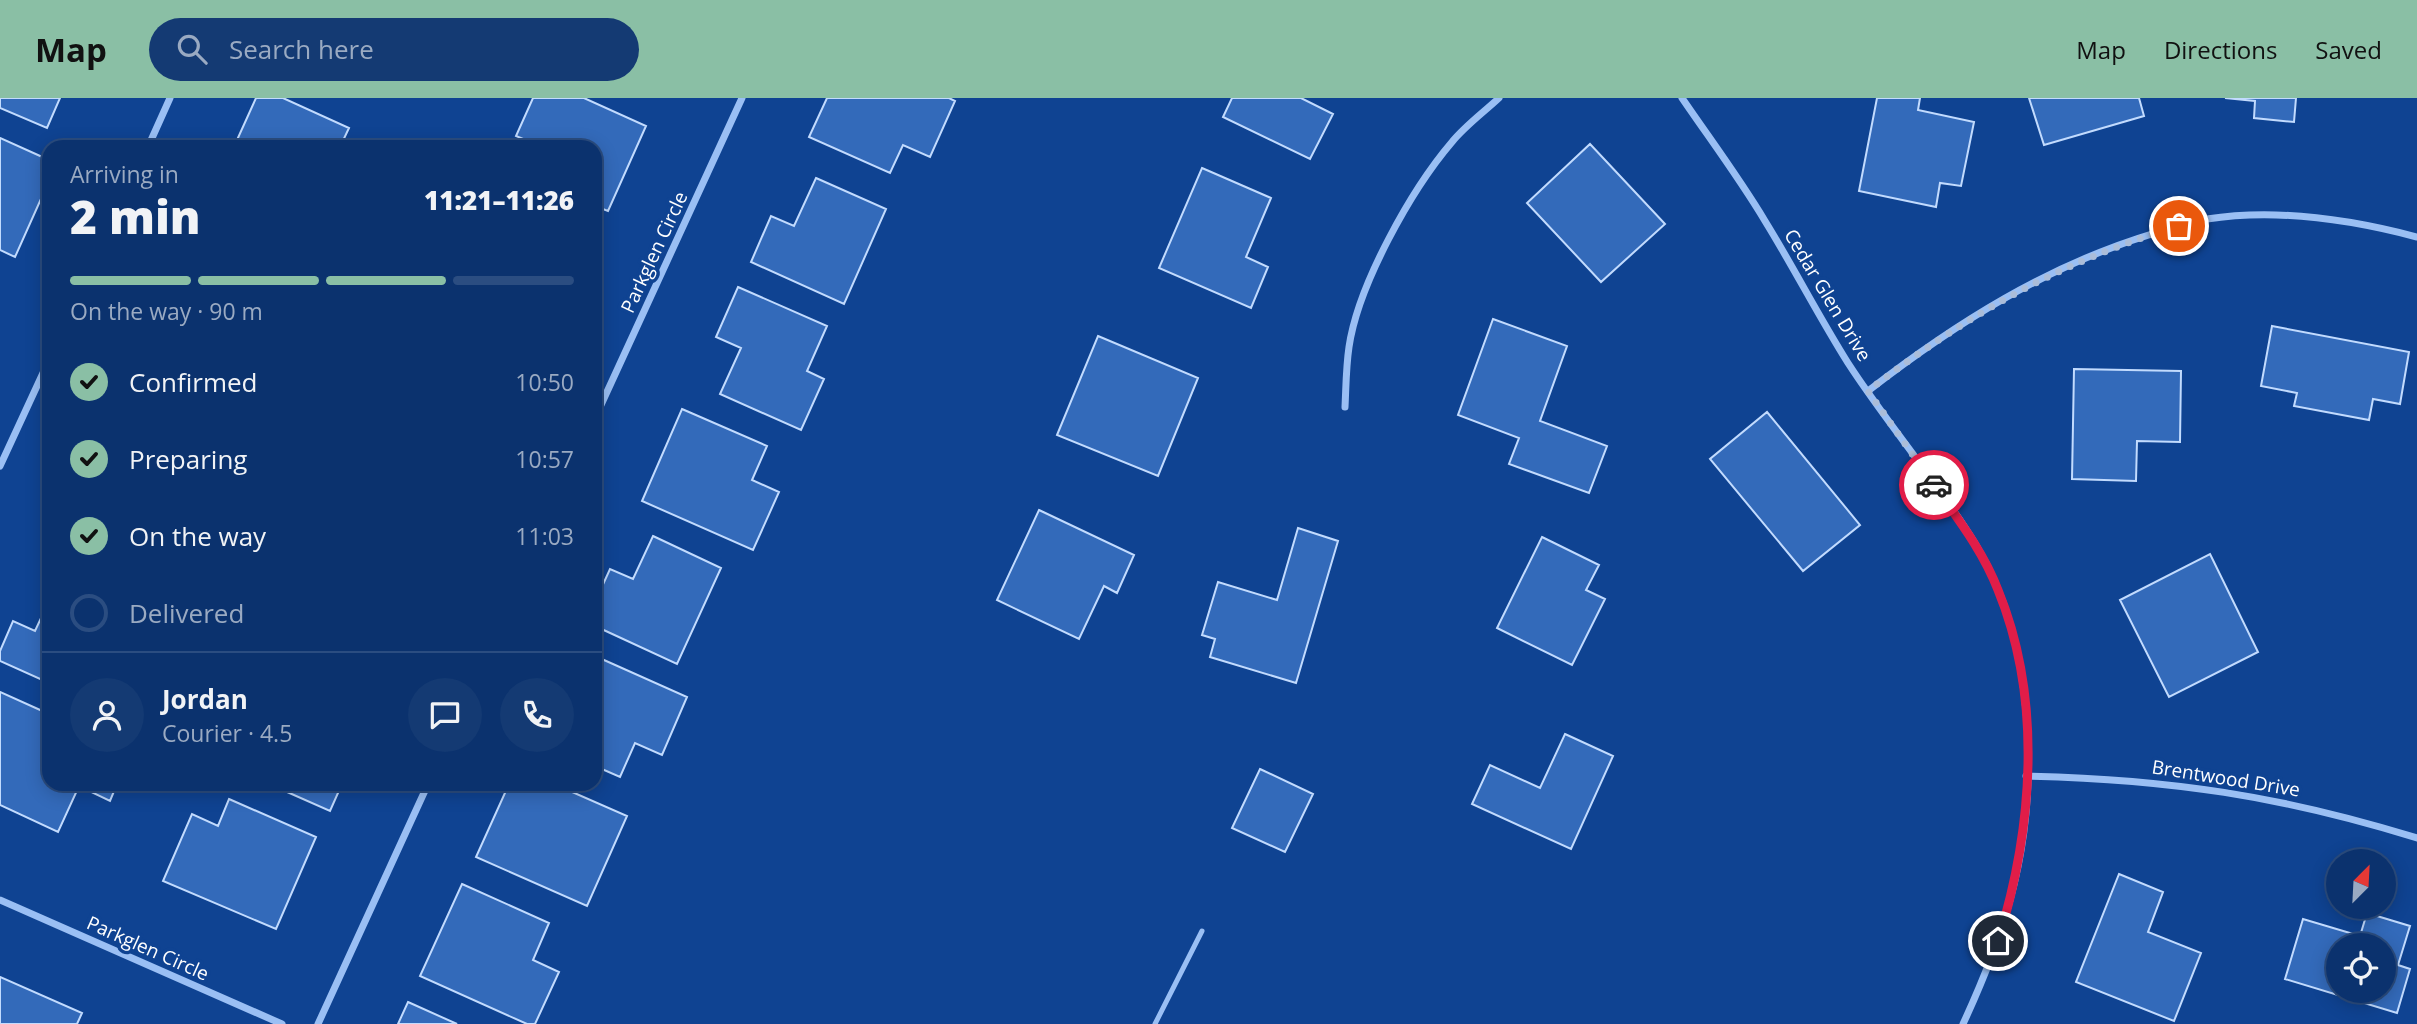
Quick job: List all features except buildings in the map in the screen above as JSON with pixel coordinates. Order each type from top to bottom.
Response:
[{"type":"street","points":[[151,140],[170,98]]},
{"type":"street","name":"Parkglen Circle","points":[[602,403],[742,98]]},
{"type":"street","points":[[1345,407],[1349,348],[1359,305],[1394,232],[1431,167],[1454,139],[1499,98]]},
{"type":"street","name":"Cedar Glen Drive","points":[[1682,98],[1764,218],[1868,391],[1977,545],[1998,589],[2017,646],[2026,700],[2023,832],[2011,898],[1991,962],[1963,1024]]},
{"type":"street","points":[[1868,391],[1939,338],[1993,304],[2060,269],[2130,241],[2203,219],[2298,216],[2369,225],[2417,237]]},
{"type":"street","points":[[0,466],[42,375]]},
{"type":"street","name":"Brentwood Drive","points":[[2026,776],[2110,777],[2195,786],[2279,800],[2417,838]]},
{"type":"street","points":[[318,1024],[425,791]]},
{"type":"street","name":"Parkglen Circle","points":[[0,900],[282,1024]]},
{"type":"lane","points":[[1155,1024],[1202,931]]},
{"type":"way so far","points":[[1934,485],[1868,391],[1928,345],[1993,304],[2060,269],[2130,241],[2179,226]]},
{"type":"route","points":[[1934,485],[1977,545],[1998,589],[2017,646],[2026,700],[2023,832],[2011,898],[1998,941]]}]
